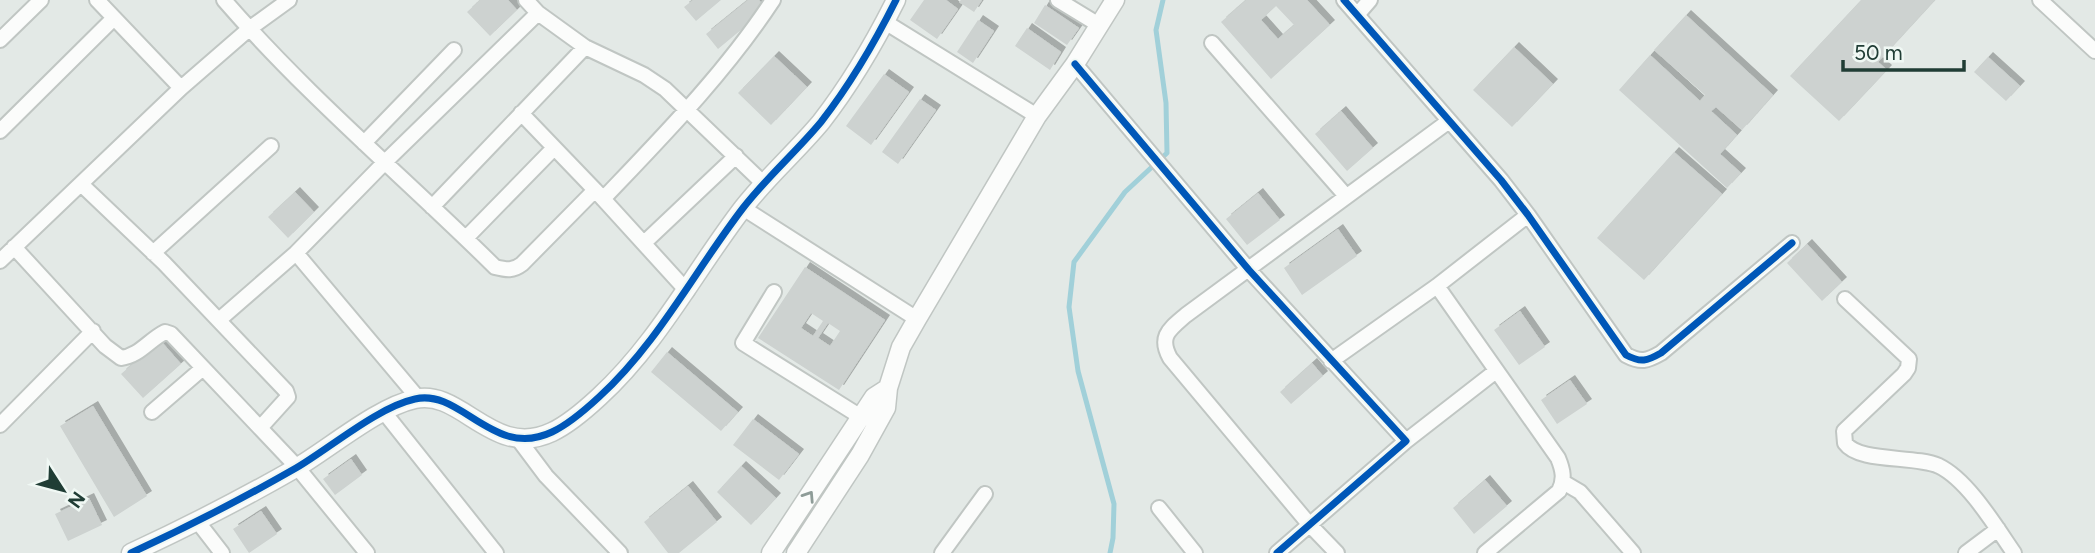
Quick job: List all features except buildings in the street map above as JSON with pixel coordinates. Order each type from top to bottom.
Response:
[{"type":"street","points":[[0,40],[41,0]]},
{"type":"street","points":[[97,0],[181,88]]},
{"type":"street","points":[[224,0],[249,29],[384,163],[495,267],[505,270],[514,269],[688,110],[756,26],[773,0]]},
{"type":"street","points":[[0,261],[181,88],[249,29],[289,0]]},
{"type":"street","points":[[526,0],[538,13],[585,47],[644,75],[666,89],[764,184]]},
{"type":"street","points":[[131,553],[198,522],[297,467],[384,412],[418,398],[437,400],[505,436],[519,440],[550,433],[594,402],[621,377],[647,346],[743,208],[821,121],[885,22],[896,0]]},
{"type":"street","points":[[1058,0],[1099,25]]},
{"type":"street","points":[[796,553],[860,455],[886,408],[888,388],[901,347],[917,318],[1037,116],[1075,64],[1115,0]]},
{"type":"street","points":[[1344,0],[1528,215],[1626,355],[1638,361],[1648,361],[1661,353],[1792,243]]},
{"type":"street","points":[[1357,15],[1370,0]]},
{"type":"street","points":[[2040,0],[2095,51]]},
{"type":"street","points":[[219,320],[296,253],[538,13]]},
{"type":"street","points":[[0,131],[114,18]]},
{"type":"street","points":[[885,22],[1037,116]]},
{"type":"street","points":[[1212,43],[1346,196]]},
{"type":"street","points":[[432,207],[585,47]]},
{"type":"street","points":[[364,143],[454,50]]},
{"type":"street","points":[[1075,64],[1249,270],[1406,441]]},
{"type":"street","points":[[521,113],[687,291]]},
{"type":"street","points":[[1337,553],[1309,524],[1170,358],[1165,349],[1166,336],[1171,328],[1449,121]]},
{"type":"street","points":[[153,253],[271,146]]},
{"type":"street","points":[[466,238],[554,148]]},
{"type":"street","points":[[644,243],[736,156]]},
{"type":"street","points":[[81,184],[153,253],[286,391],[288,397],[285,404],[260,428]]},
{"type":"street","points":[[743,208],[917,318]]},
{"type":"street","points":[[1331,361],[1437,286],[1528,215]]},
{"type":"street","points":[[14,247],[114,354],[121,358],[132,357],[165,332],[172,334],[297,467],[367,553]]},
{"type":"street","points":[[296,253],[418,398]]},
{"type":"street","points":[[1437,286],[1558,458],[1563,469],[1563,481],[1559,491],[1493,550]]},
{"type":"street","points":[[775,292],[743,343],[861,417]]},
{"type":"street","points":[[1845,299],[1909,359],[1909,368],[1844,431],[1845,443],[1854,452],[1919,460],[1940,467],[1961,484],[2014,553]]},
{"type":"street","points":[[0,425],[93,331]]},
{"type":"street","points":[[152,412],[203,368]]},
{"type":"street","points":[[1277,553],[1406,441],[1496,371]]},
{"type":"street","points":[[771,553],[874,397],[888,388]]},
{"type":"street","points":[[384,412],[496,553]]},
{"type":"street","points":[[519,440],[546,476],[620,553]]},
{"type":"street","points":[[1563,481],[1580,492],[1633,553]]},
{"type":"street","points":[[942,553],[985,494]]},
{"type":"street","points":[[1160,509],[1195,553]]},
{"type":"street","points":[[198,522],[222,553]]},
{"type":"street","points":[[1966,553],[1998,529]]},
{"type":"waterway","points":[[1110,553],[1114,504],[1078,371],[1069,307],[1074,262],[1125,192],[1167,153],[1166,103],[1156,30],[1163,0]]},
{"type":"cycle path","points":[[131,553],[255,491],[296,468],[370,419],[401,403],[432,398],[448,403],[495,431],[512,437],[531,438],[552,432],[571,421],[599,397],[640,354],[743,208],[821,122],[862,62],[896,0]]},
{"type":"cycle path","points":[[1344,0],[1501,180],[1626,355],[1644,360],[1661,353],[1792,243]]},
{"type":"cycle path","points":[[1075,64],[1249,270],[1406,441],[1277,553]]}]
